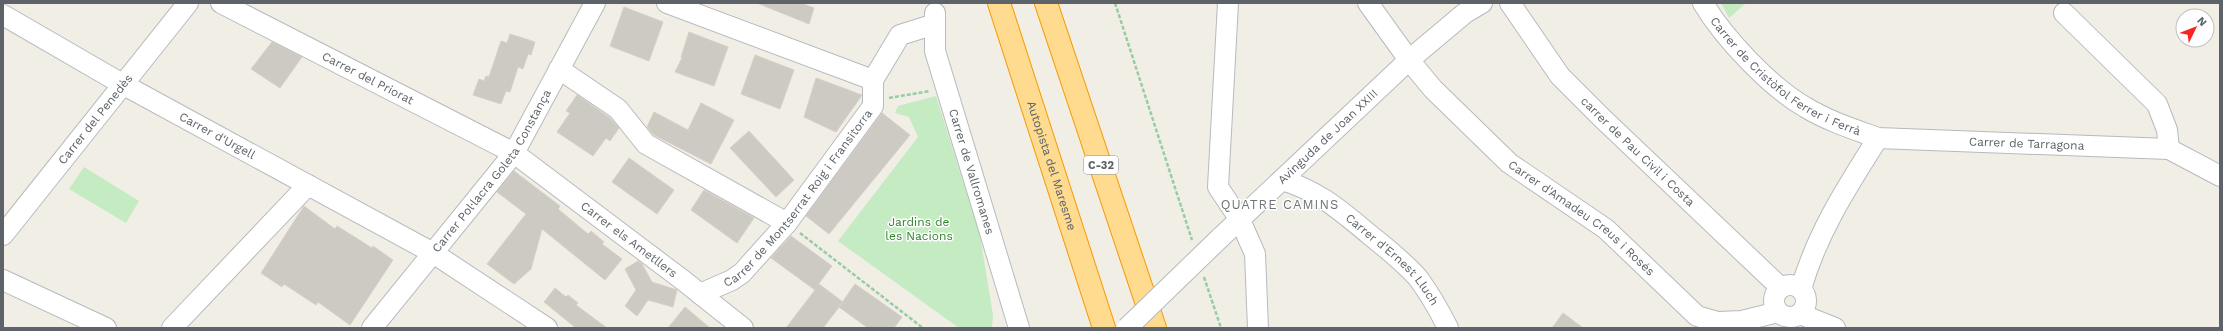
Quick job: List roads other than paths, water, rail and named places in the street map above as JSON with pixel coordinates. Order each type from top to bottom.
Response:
[{"type":"highway","name":"Autopista del Maresme","points":[[999,3],[1104,328]]},
{"type":"highway","name":"C-32","points":[[1046,3],[1155,328]]},
{"type":"street","name":"Carrer del Penedès","points":[[3,235],[188,3]]},
{"type":"street","name":"Carrer del Priorat","points":[[221,3],[514,153]]},
{"type":"street","name":"Carrer Pol·lacra Goleta Constança","points":[[372,328],[514,153],[595,3]]},
{"type":"street","points":[[667,3],[873,80]]},
{"type":"street","points":[[1228,3],[1218,187],[1240,220],[1254,254],[1258,328]]},
{"type":"street","name":"Carrer d'Amadeu Creus i Rosés","points":[[1368,3],[1409,60],[1433,89],[1509,163],[1606,229],[1697,316],[1718,322],[1742,321],[1778,312]]},
{"type":"street","name":"Avinguda de Joan XXIII","points":[[1127,328],[1409,60],[1465,13],[1482,3]]},
{"type":"street","name":"carrer de Pau Civil i Costa","points":[[1510,3],[1560,76],[1602,118],[1781,288]]},
{"type":"street","name":"Carrer de Cristòfol Ferrer i Ferrà","points":[[1703,3],[1728,37],[1777,87],[1804,107],[1834,122],[1878,138]]},
{"type":"street","points":[[2064,13],[2157,104],[2167,130],[2169,149],[2220,176]]},
{"type":"street","name":"Carrer d'Urgell","points":[[3,15],[124,85],[433,253],[547,328]]},
{"type":"street","name":"Carrer de Vallromanes","points":[[873,80],[900,35],[935,18],[935,51],[1019,328]]},
{"type":"street","points":[[559,70],[618,110],[646,144],[787,223]]},
{"type":"street","name":"Carrer de Montserrat Roig i Fransitorra","points":[[700,294],[732,280],[742,273],[787,223],[873,106],[873,80]]},
{"type":"street","points":[[1801,290],[1809,260],[1835,205],[1878,138]]},
{"type":"street","name":"Carrer de Tarragona","points":[[1878,138],[2169,149]]},
{"type":"street","name":"Carrer els Ametllers","points":[[514,153],[743,328]]},
{"type":"street","name":"Carrer d'Ernest Lluch","points":[[1282,180],[1303,186],[1324,197],[1393,254],[1417,277],[1436,304],[1448,328]]},
{"type":"street","points":[[172,328],[308,185]]},
{"type":"street","points":[[3,280],[106,328]]},
{"type":"street","points":[[1800,314],[1806,302],[1801,290],[1793,285],[1781,288],[1774,298],[1778,312],[1786,317],[1800,314],[1835,328]]},
{"type":"district","name":"QUATRE CAMINS","points":[[1280,204]]},
{"type":"park label","name":"Jardins de les Nacions","points":[[919,229]]}]
